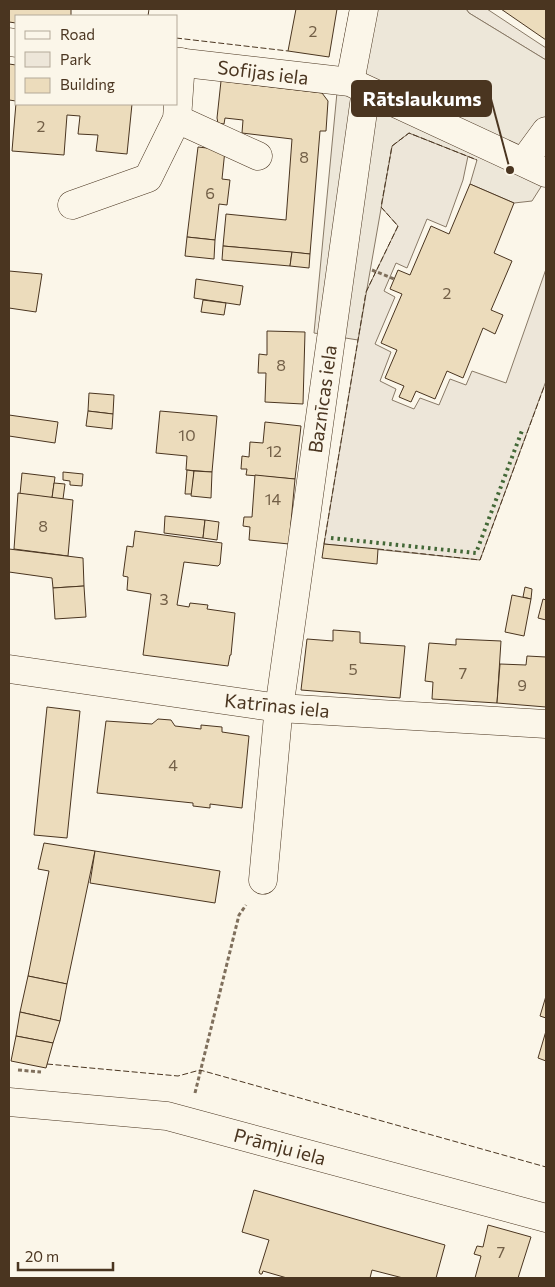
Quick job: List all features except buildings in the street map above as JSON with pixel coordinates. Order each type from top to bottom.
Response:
[{"type":"street","name":"Baznīcas iela","points":[[263,880],[279,708],[358,86],[364,9]]},
{"type":"street","name":"Sofijas iela","points":[[179,62],[358,86],[535,167]]},
{"type":"street","points":[[178,90],[179,62]]},
{"type":"street","points":[[72,204],[148,178],[177,119],[177,105]]},
{"type":"street","points":[[177,119],[258,156]]},
{"type":"street","points":[[535,167],[546,131]]},
{"type":"street","name":"Katrīnas iela","points":[[9,670],[279,708],[546,724]]},
{"type":"street","name":"Prāmju iela","points":[[9,1102],[167,1116],[546,1218]]},
{"type":"path","points":[[195,1094],[239,915],[263,880]]},
{"type":"green space","points":[[466,9],[487,9],[546,48],[546,60],[469,13]]},
{"type":"green space","points":[[409,133],[468,156],[463,180],[446,227],[427,219],[407,268],[396,263],[384,291],[395,297],[375,344],[391,352],[380,381],[396,389],[392,400],[414,409],[420,398],[439,405],[450,379],[466,385],[472,371],[506,383],[546,269],[546,381],[480,560],[324,544],[366,292],[398,226],[381,207],[392,146]]},
{"type":"shaded area","points":[[350,9],[466,9],[469,13],[546,60],[546,179],[532,201],[514,203],[470,184],[477,160],[409,133],[392,146],[358,340],[314,333],[340,61]]},
{"type":"hedge","points":[[331,538],[476,553],[523,428]]},
{"type":"fence","points":[[148,15],[149,9]]},
{"type":"fence","points":[[178,38],[288,51]]},
{"type":"fence","points":[[324,544],[366,292],[398,226],[381,207],[392,146],[409,133],[477,160]]},
{"type":"fence","points":[[378,549],[480,560],[544,387]]},
{"type":"fence","points":[[47,1064],[178,1076],[200,1070],[546,1167]]},
{"type":"place","name":"Rātslaukums","points":[[510,170]]}]
